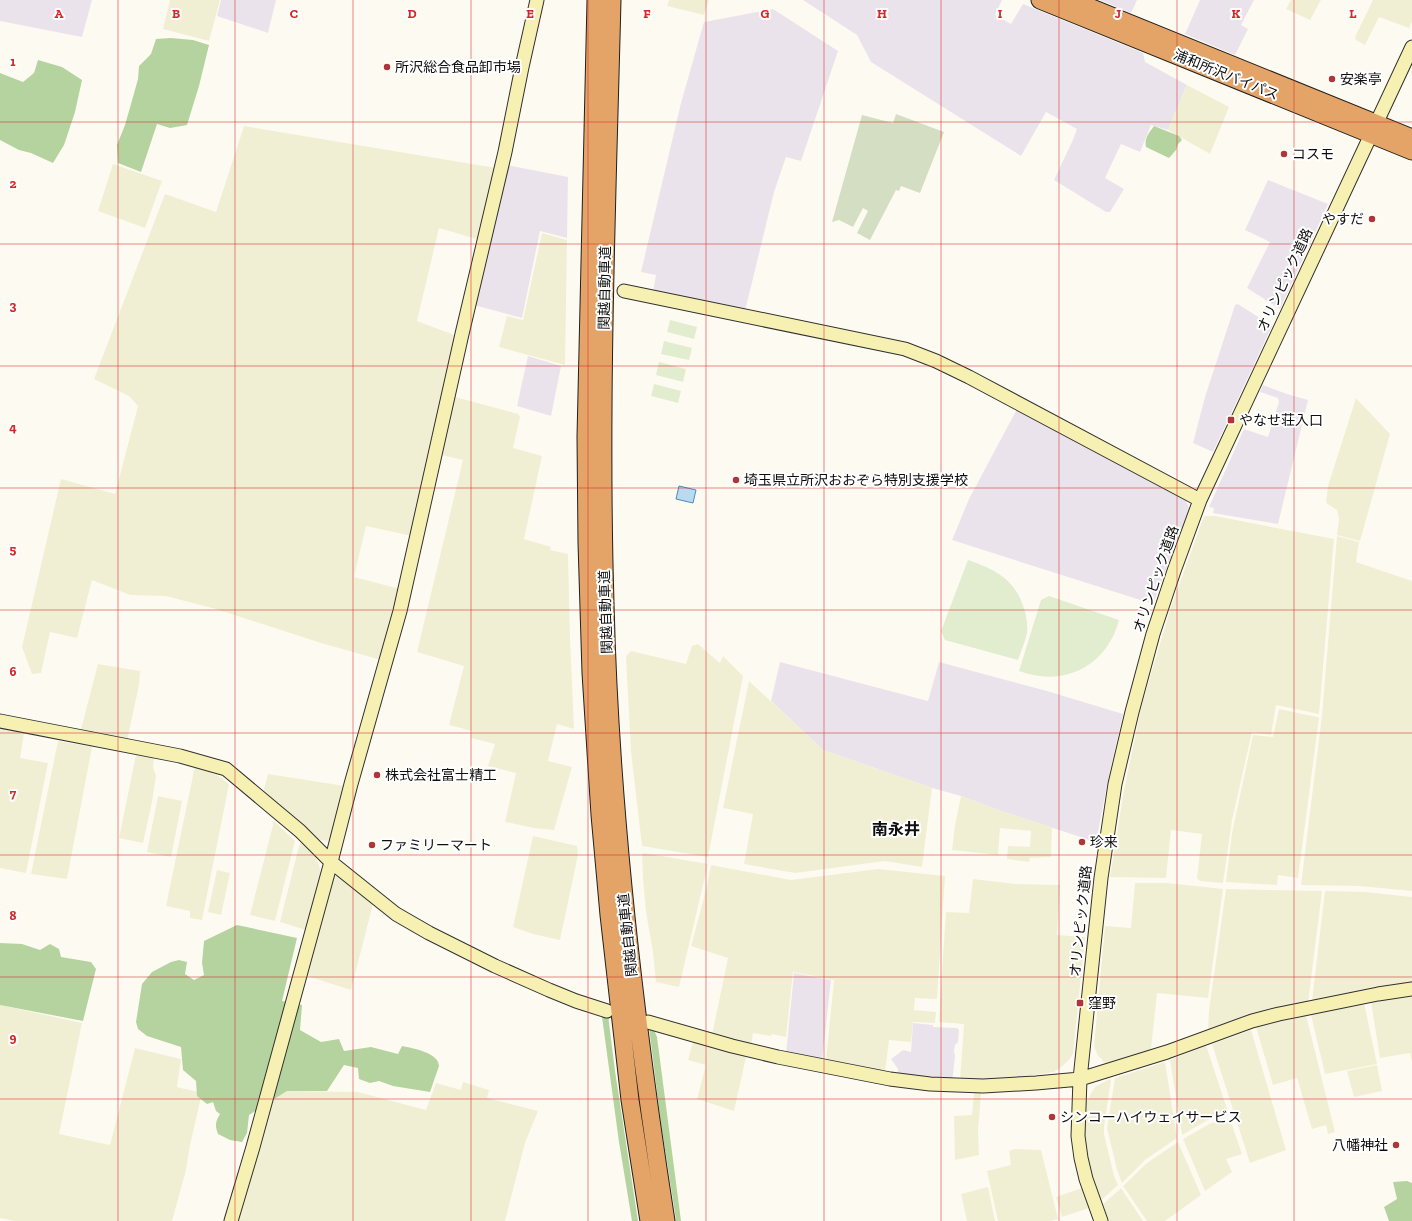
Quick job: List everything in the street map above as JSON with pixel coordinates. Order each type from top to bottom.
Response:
[{"type":"highway","name":"関越自動車道","points":[[596,0],[586,437],[587,543],[591,673],[600,815],[610,930],[630,1100],[649,1221]]},
{"type":"highway","name":"関越自動車道","points":[[612,0],[604,314],[603,462],[608,689],[616,813],[639,1031],[666,1221]]},
{"type":"highway","name":"浦和所沢バイパス","points":[[1040,0],[1374,129],[1412,138]]},
{"type":"highway","name":"浦和所沢バイパス","points":[[1072,0],[1374,129],[1412,151]]},
{"type":"street","points":[[230,1221],[253,1147],[351,784],[400,611],[462,334],[505,152],[536,0]]},
{"type":"street","name":"オリンピック道路","points":[[1101,1221],[1092,1197],[1081,1158],[1078,1136],[1080,1079],[1101,878],[1115,784],[1132,712],[1153,634],[1200,500],[1412,47]]},
{"type":"street","points":[[624,291],[878,343],[912,352],[936,361],[969,377],[1200,500]]},
{"type":"street","points":[[0,721],[180,756],[226,769],[300,831],[331,862],[396,914],[429,933],[495,966],[576,1001],[607,1011]]},
{"type":"street","points":[[648,1022],[732,1046],[778,1057],[910,1082],[983,1086],[1080,1079],[1167,1052],[1252,1021],[1378,994],[1412,989]]},
{"type":"shaded area","points":[[0,0],[92,0],[82,37],[0,21]]},
{"type":"shaded area","points":[[170,0],[220,0],[209,41],[163,29]]},
{"type":"shaded area","points":[[221,0],[276,0],[268,33],[217,16]]},
{"type":"shaded area","points":[[669,0],[709,0],[704,15],[667,6]]},
{"type":"shaded area","points":[[803,0],[1002,0],[995,15],[1011,24],[1023,4],[1143,53],[1145,62],[1187,85],[1168,130],[1151,125],[1140,152],[1121,144],[1105,178],[1124,189],[1110,212],[1106,212],[1054,180],[1077,129],[1046,112],[1021,156],[871,62],[857,35]]},
{"type":"shaded area","points":[[1100,0],[1137,0],[1131,13]]},
{"type":"shaded area","points":[[1200,0],[1254,0],[1241,25],[1248,29],[1235,55],[1185,34]]},
{"type":"shaded area","points":[[1291,0],[1321,0],[1310,20],[1286,9]]},
{"type":"shaded area","points":[[1373,0],[1412,0],[1412,22],[1409,28],[1379,17],[1365,45],[1356,40],[1355,37]]},
{"type":"shaded area","points":[[773,9],[838,51],[801,161],[786,157],[774,192],[745,311],[653,292],[656,275],[641,272],[681,103],[704,22]]},
{"type":"shaded area","points":[[1187,85],[1229,107],[1210,154],[1168,130]]},
{"type":"shaded area","points":[[244,126],[496,168],[480,240],[439,228],[417,321],[454,335],[456,338],[412,536],[366,526],[354,577],[400,589],[381,660],[321,643],[216,609],[166,596],[130,595],[92,580],[77,638],[50,632],[41,673],[32,674],[22,647],[61,479],[115,494],[138,406],[129,396],[94,379],[165,194],[216,212]]},
{"type":"shaded area","points":[[113,164],[162,181],[145,228],[98,211]]},
{"type":"shaded area","points":[[507,165],[568,177],[567,238],[540,231],[522,318],[474,305]]},
{"type":"shaded area","points":[[1268,180],[1328,204],[1280,309],[1247,288],[1270,242],[1245,230]]},
{"type":"shaded area","points":[[542,233],[567,240],[565,365],[499,347],[507,316],[523,320]]},
{"type":"shaded area","points":[[1238,304],[1272,326],[1213,452],[1193,443],[1205,397],[1235,305]]},
{"type":"shaded area","points":[[528,356],[561,366],[551,416],[517,406]]},
{"type":"shaded area","points":[[1263,385],[1308,400],[1278,524],[1213,513],[1214,508],[1209,507],[1244,429],[1268,437],[1279,402],[1278,398],[1260,392]]},
{"type":"shaded area","points":[[455,397],[518,414],[520,417],[513,448],[542,456],[524,539],[551,547],[550,550],[568,554],[574,729],[557,724],[548,761],[572,767],[554,830],[534,828],[505,822],[516,773],[488,766],[495,744],[471,738],[472,731],[449,725],[464,666],[417,652],[463,460],[439,453],[451,399]]},
{"type":"shaded area","points":[[1356,398],[1390,434],[1360,541],[1337,535],[1339,519],[1337,510],[1326,503],[1328,486]]},
{"type":"shaded area","points":[[1017,409],[1185,498],[1189,509],[1153,604],[952,540],[969,499]]},
{"type":"shaded area","points":[[1204,516],[1215,516],[1334,539],[1319,714],[1276,705],[1271,735],[1252,732],[1232,820],[1223,883],[1200,881],[1197,878],[1202,834],[1171,830],[1166,878],[1110,877],[1124,790],[1142,704],[1171,607]]},
{"type":"shaded area","points":[[1337,536],[1359,542],[1356,562],[1412,581],[1412,891],[1359,886],[1301,885],[1322,715]]},
{"type":"shaded area","points":[[698,644],[720,663],[723,656],[743,676],[708,857],[642,846],[631,752],[626,656],[631,651],[686,664],[692,646]]},
{"type":"shaded area","points":[[780,662],[928,701],[939,662],[1047,691],[1123,714],[1096,842],[1001,811],[961,796],[932,788],[823,750],[771,701]]},
{"type":"shaded area","points":[[98,664],[140,671],[139,685],[127,741],[80,733]]},
{"type":"shaded area","points":[[749,681],[823,750],[932,788],[922,867],[885,861],[795,873],[744,864],[753,814],[723,808]]},
{"type":"shaded area","points":[[1279,709],[1319,718],[1298,878],[1278,875],[1277,885],[1226,882],[1232,833],[1253,735],[1273,737]]},
{"type":"shaded area","points":[[0,729],[24,734],[20,758],[48,763],[26,873],[0,868]]},
{"type":"shaded area","points":[[58,741],[92,747],[67,879],[31,874]]},
{"type":"shaded area","points":[[136,755],[154,758],[153,767],[156,776],[143,843],[119,838]]},
{"type":"shaded area","points":[[195,766],[217,775],[229,784],[202,920],[190,918],[190,911],[166,906]]},
{"type":"shaded area","points":[[268,774],[345,786],[332,837],[327,841],[320,840],[263,793]]},
{"type":"shaded area","points":[[158,796],[182,801],[171,857],[147,852]]},
{"type":"shaded area","points":[[961,796],[1001,811],[1052,827],[1051,857],[1030,858],[1029,862],[1007,859],[1008,846],[1030,847],[1031,831],[1000,828],[998,855],[952,850]]},
{"type":"shaded area","points":[[274,821],[295,841],[275,921],[250,915]]},
{"type":"shaded area","points":[[533,836],[577,846],[578,855],[560,940],[533,934],[513,927]]},
{"type":"shaded area","points":[[301,843],[315,856],[321,874],[306,930],[280,922]]},
{"type":"shaded area","points":[[644,853],[708,864],[679,987],[656,982],[653,952],[646,912],[642,854]]},
{"type":"shaded area","points":[[711,865],[791,880],[878,869],[945,876],[937,999],[915,998],[914,1010],[936,1012],[935,1023],[913,1022],[911,1042],[889,1040],[885,1072],[857,1065],[826,1060],[834,980],[793,972],[786,1037],[772,1034],[771,1036],[753,1033],[751,1046],[712,1035],[728,958],[691,946]]},
{"type":"shaded area","points":[[217,870],[230,873],[221,915],[208,912]]},
{"type":"shaded area","points":[[339,876],[373,904],[351,990],[307,976],[305,974],[332,877]]},
{"type":"shaded area","points":[[973,879],[1016,884],[1060,885],[1057,935],[1085,937],[1073,1054],[1068,1061],[1055,1072],[1014,1078],[960,1080],[964,1024],[939,1022],[944,942],[946,912],[969,913]]},
{"type":"shaded area","points":[[1135,883],[1167,883],[1223,889],[1208,998],[1157,993],[1151,1049],[1106,1063],[1103,1062],[1098,1056],[1094,1046],[1105,926],[1131,928]]},
{"type":"shaded area","points":[[1226,889],[1322,891],[1308,1003],[1208,1031],[1209,1010]]},
{"type":"shaded area","points":[[1325,891],[1365,892],[1412,897],[1412,984],[1314,1003],[1312,1001]]},
{"type":"shaded area","points":[[794,973],[831,980],[822,1061],[786,1054]]},
{"type":"shaded area","points":[[1412,995],[1412,1061],[1410,1053],[1380,1058],[1371,1002]]},
{"type":"shaded area","points":[[1364,1003],[1377,1064],[1325,1074],[1311,1015]]},
{"type":"shaded area","points":[[0,1005],[82,1023],[59,1134],[110,1145],[135,1048],[181,1059],[177,1087],[202,1093],[186,1170],[172,1221],[15,1221],[0,1218]]},
{"type":"shaded area","points":[[1306,1015],[1335,1132],[1328,1134],[1326,1125],[1312,1129],[1297,1078],[1273,1085],[1256,1027]]},
{"type":"shaded area","points":[[913,1023],[933,1025],[933,1027],[957,1028],[959,1030],[958,1042],[955,1045],[954,1051],[955,1056],[952,1079],[898,1074],[898,1069],[891,1059],[903,1050],[911,1052]]},
{"type":"shaded area","points":[[1251,1030],[1286,1150],[1250,1163],[1212,1044]]},
{"type":"shaded area","points":[[693,1042],[746,1057],[734,1111],[697,1099],[706,1065],[688,1060]]},
{"type":"shaded area","points":[[1206,1045],[1229,1115],[1211,1118],[1182,1135],[1170,1060]]},
{"type":"shaded area","points":[[1165,1062],[1177,1138],[1145,1160],[1122,1183],[1117,1170],[1107,1128],[1115,1078]]},
{"type":"shaded area","points":[[1377,1065],[1382,1091],[1354,1097],[1347,1071]]},
{"type":"shaded area","points":[[1110,1079],[1104,1134],[1114,1176],[1118,1185],[1098,1203],[1090,1175],[1084,1138],[1085,1100],[1088,1100],[1096,1086]]},
{"type":"shaded area","points":[[463,1082],[489,1090],[487,1098],[538,1111],[525,1143],[505,1221],[234,1221],[268,1103],[287,1091],[358,1092],[426,1110],[436,1083],[461,1090]]},
{"type":"shaded area","points":[[974,1092],[981,1093],[978,1131],[979,1155],[955,1160],[954,1116],[972,1115]]},
{"type":"shaded area","points":[[1230,1119],[1242,1154],[1226,1159],[1232,1172],[1205,1191],[1183,1139],[1211,1123]]},
{"type":"shaded area","points":[[1178,1142],[1201,1195],[1165,1221],[1147,1221],[1123,1186],[1147,1163]]},
{"type":"shaded area","points":[[1014,1149],[1041,1150],[1058,1219],[1051,1221],[998,1221],[987,1171],[1011,1165],[1009,1151]]},
{"type":"shaded area","points":[[988,1187],[995,1221],[967,1221],[961,1194]]},
{"type":"shaded area","points":[[1082,1188],[1089,1208],[1062,1217],[1056,1197]]},
{"type":"shaded area","points":[[1121,1188],[1143,1221],[1105,1221],[1100,1207]]},
{"type":"green space","points":[[171,38],[193,40],[209,45],[199,86],[187,125],[170,128],[157,124],[141,172],[118,163],[117,145],[125,125],[138,79],[139,66],[151,54],[156,39]]},
{"type":"green space","points":[[38,60],[62,67],[82,80],[75,112],[64,145],[53,163],[31,153],[19,150],[0,140],[0,73],[23,82],[34,73]]},
{"type":"green space","points":[[896,114],[944,132],[920,193],[901,186],[899,191],[896,190],[870,240],[857,233],[868,211],[863,208],[853,227],[839,220],[832,222],[862,115],[893,123]]},
{"type":"green space","points":[[1154,126],[1179,136],[1182,140],[1169,158],[1146,147],[1146,138]]},
{"type":"green space","points":[[670,320],[697,327],[694,339],[667,332]]},
{"type":"green space","points":[[664,341],[692,348],[689,360],[661,354]]},
{"type":"green space","points":[[659,362],[686,369],[683,382],[656,375]]},
{"type":"green space","points":[[654,384],[681,391],[678,403],[651,396]]},
{"type":"green space","points":[[968,560],[1001,575],[1018,594],[1026,614],[1027,633],[1018,660],[945,640],[941,631]]},
{"type":"green space","points":[[1049,596],[1119,620],[1113,636],[1105,650],[1094,661],[1081,669],[1052,677],[1036,676],[1019,671],[1041,600]]},
{"type":"green space","points":[[237,925],[297,938],[282,1001],[302,1005],[300,1030],[321,1042],[339,1039],[344,1051],[371,1047],[398,1054],[402,1046],[430,1054],[438,1061],[439,1066],[430,1092],[393,1086],[379,1081],[370,1083],[359,1079],[358,1068],[344,1065],[327,1091],[287,1091],[249,1115],[247,1133],[242,1142],[230,1140],[218,1134],[216,1124],[220,1114],[216,1111],[213,1102],[207,1104],[197,1096],[196,1081],[183,1070],[181,1047],[147,1036],[138,1029],[136,1022],[142,984],[152,972],[171,962],[179,960],[187,962],[185,974],[194,980],[204,975],[202,963],[204,941]]},
{"type":"green space","points":[[0,943],[22,944],[40,950],[50,944],[59,949],[61,957],[91,962],[96,969],[83,1021],[0,1005]]},
{"type":"green space","points":[[608,1015],[638,1221],[632,1221],[619,1142],[602,1017]]},
{"type":"green space","points":[[649,1027],[654,1030],[657,1037],[681,1221],[676,1221],[661,1124]]},
{"type":"green space","points":[[1407,1181],[1412,1183],[1412,1221],[1389,1221],[1384,1207],[1397,1199],[1393,1182]]},
{"type":"water","points":[[679,486],[696,490],[693,503],[676,499]]},
{"type":"place","name":"所沢総合食品卸市場","points":[[387,67]]},
{"type":"place","name":"安楽亭","points":[[1332,79]]},
{"type":"place","name":"コスモ","points":[[1284,154]]},
{"type":"place","name":"やすだ","points":[[1372,219]]},
{"type":"place","name":"やなせ荘入口","points":[[1231,420]]},
{"type":"place","name":"埼玉県立所沢おおぞら特別支援学校","points":[[736,480]]},
{"type":"place","name":"株式会社富士精工","points":[[377,775]]},
{"type":"place","name":"珍来","points":[[1082,842]]},
{"type":"place","name":"ファミリーマート","points":[[372,845]]},
{"type":"place","name":"窪野","points":[[1080,1003]]},
{"type":"place","name":"シンコーハイウェイサービス","points":[[1052,1117]]},
{"type":"place","name":"八幡神社","points":[[1396,1145]]},
{"type":"district","name":"南永井","points":[[896,829]]}]
